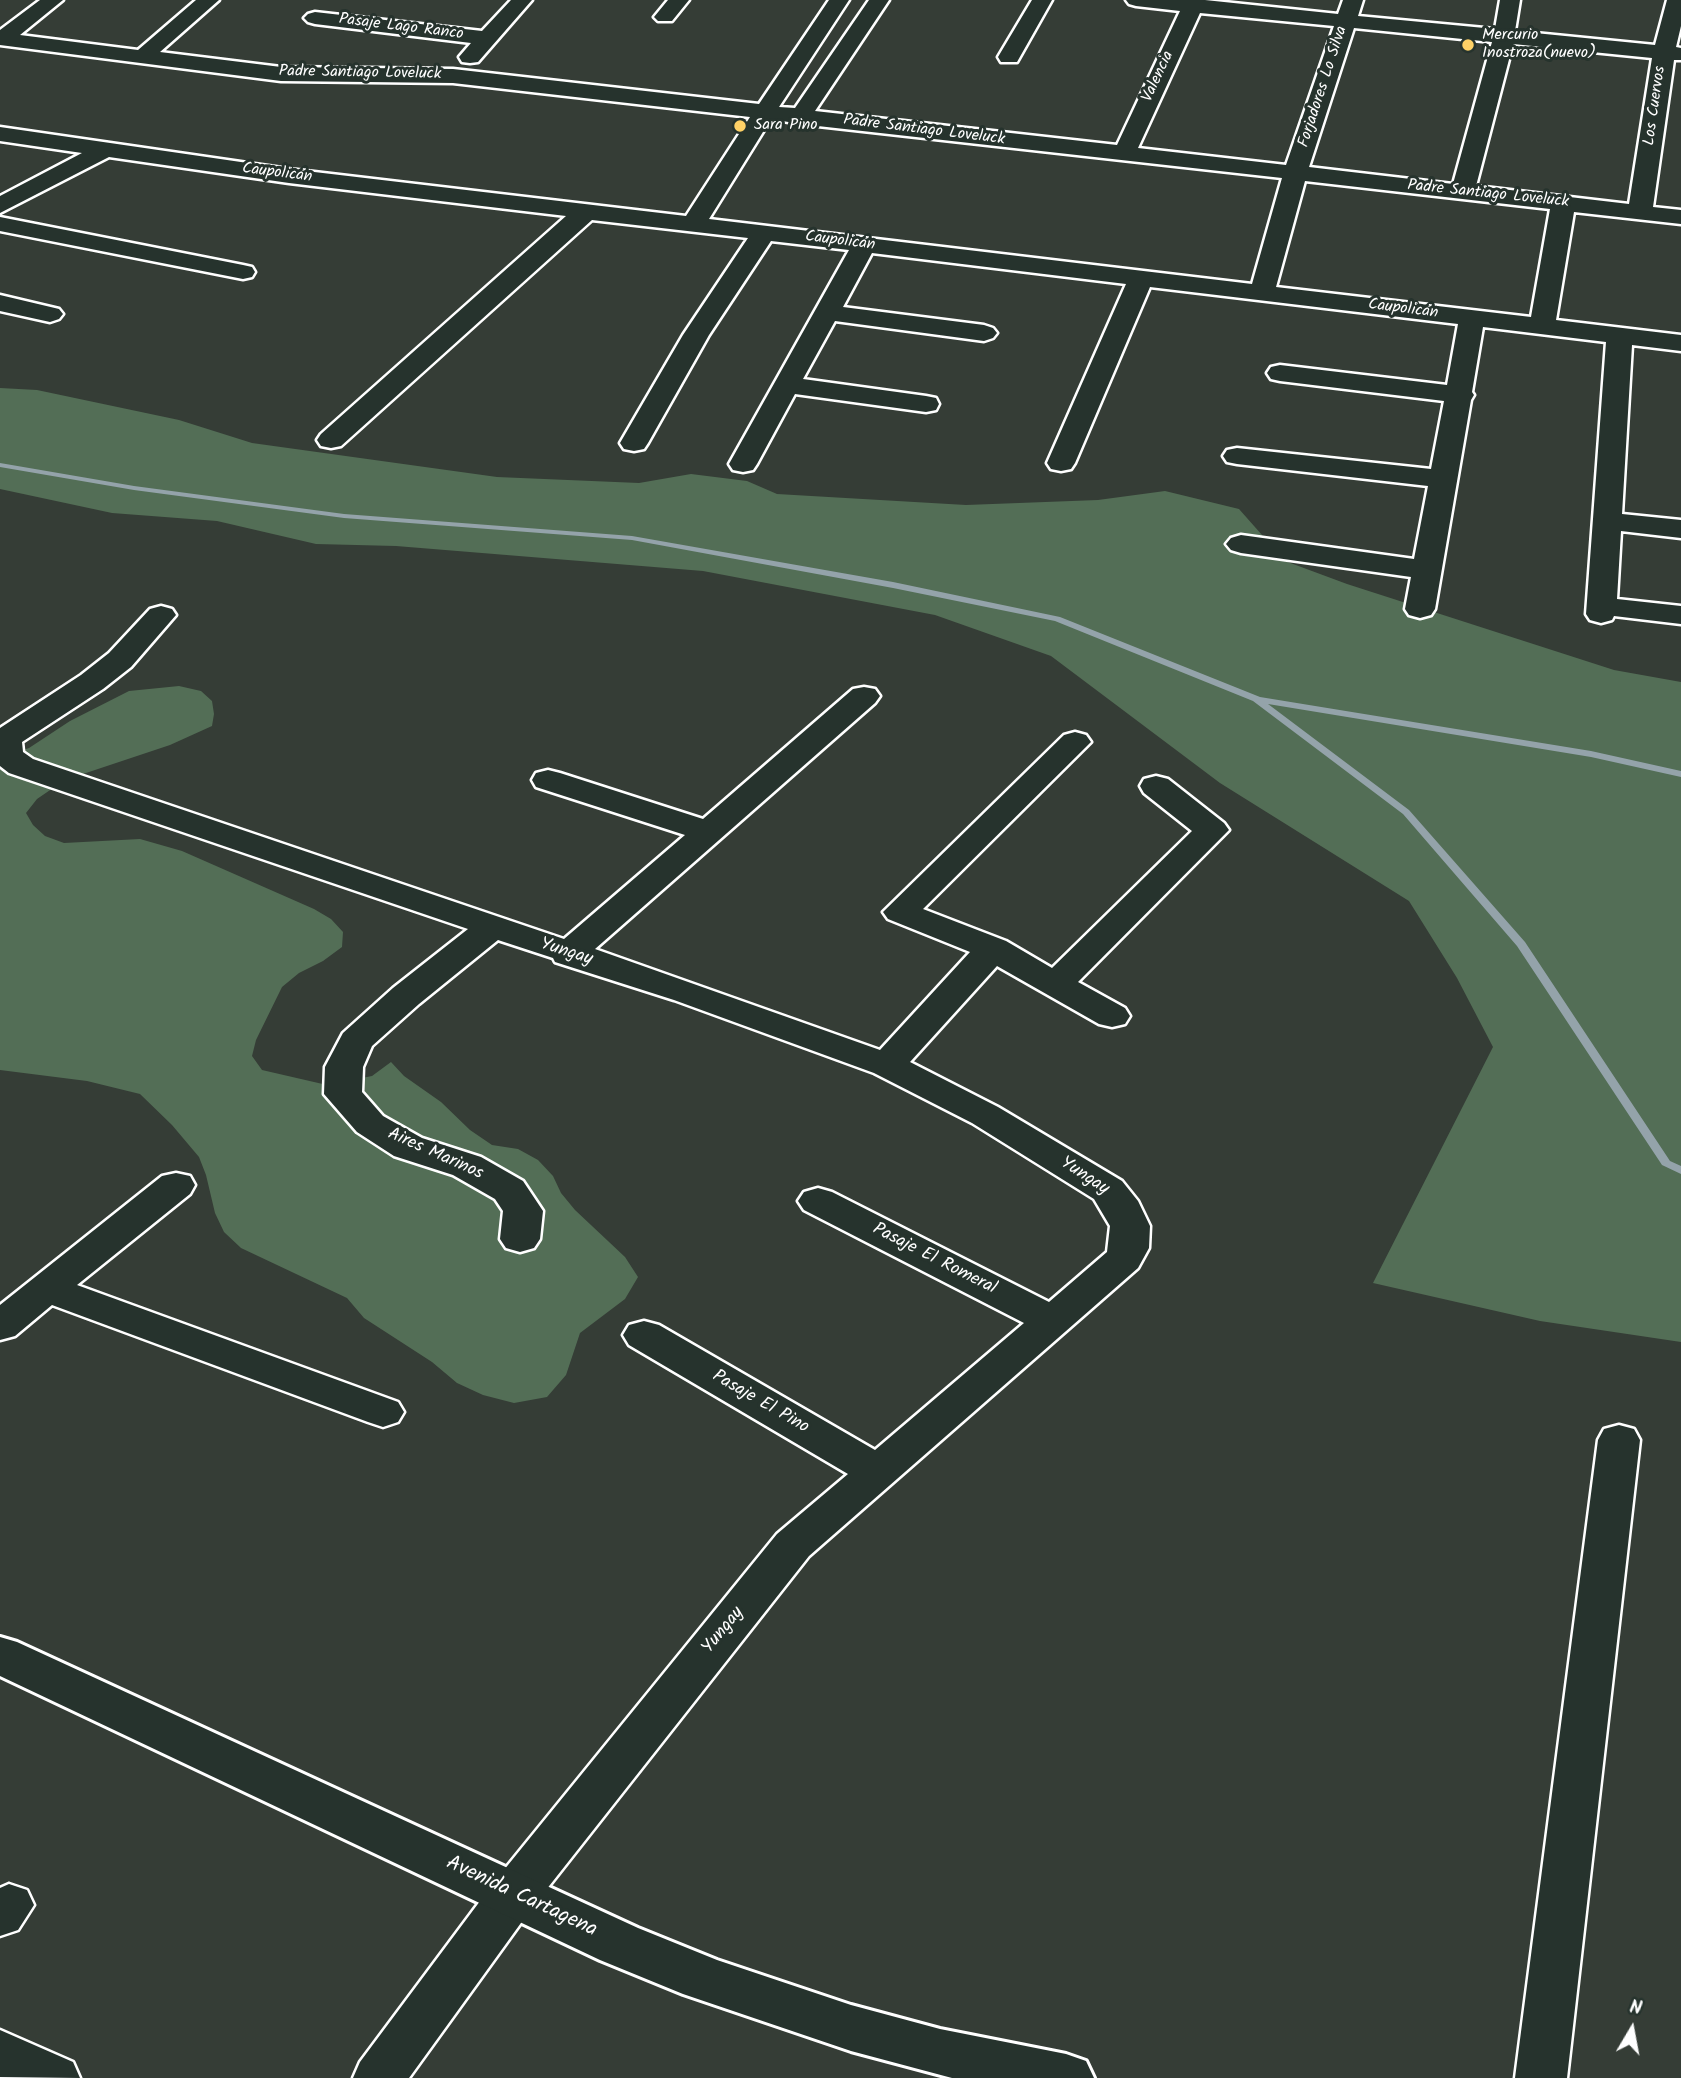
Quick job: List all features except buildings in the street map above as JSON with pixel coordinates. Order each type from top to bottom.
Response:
[{"type":"main road","name":"Avenida Cartagena","points":[[0,1655],[513,1895],[702,1978],[800,2011],[940,2052],[1059,2077]]},
{"type":"street","points":[[6,45],[53,0]]},
{"type":"street","points":[[141,58],[209,0]]},
{"type":"street","points":[[453,76],[522,0]]},
{"type":"street","points":[[665,17],[679,0]]},
{"type":"street","points":[[694,223],[839,0]]},
{"type":"street","points":[[800,117],[879,0]]},
{"type":"street","points":[[1009,57],[1042,0]]},
{"type":"street","points":[[1136,0],[1349,10],[1504,36],[1672,53]]},
{"type":"street","points":[[1462,192],[1504,36],[1510,0]]},
{"type":"street","name":"Los Cuervos","points":[[1640,212],[1672,53],[1676,0]]},
{"type":"street","name":"Valencia","points":[[1124,154],[1194,2]]},
{"type":"street","name":"Forjadores Lo Silva","points":[[1262,293],[1295,174],[1349,10]]},
{"type":"street","name":"Pasaje Lago Ranco","points":[[315,19],[487,38]]},
{"type":"street","name":"Padre Santiago Loveluck","points":[[6,45],[291,74],[453,76],[1681,216]]},
{"type":"street","name":"Caupolicán","points":[[0,134],[289,176],[1681,343]]},
{"type":"street","points":[[0,206],[104,150]]},
{"type":"street","points":[[1542,326],[1563,204]]},
{"type":"street","points":[[331,440],[588,210]]},
{"type":"street","points":[[0,224],[243,272]]},
{"type":"street","points":[[634,443],[696,334],[765,232]]},
{"type":"street","points":[[743,464],[864,245]]},
{"type":"street","points":[[1061,463],[1141,278]]},
{"type":"street","points":[[0,303],[50,314]]},
{"type":"street","points":[[826,312],[984,333]]},
{"type":"street","points":[[1420,609],[1461,395],[1472,318]]},
{"type":"street","points":[[1618,335],[1601,610],[1681,615]]},
{"type":"street","points":[[1280,373],[1461,395]]},
{"type":"street","points":[[786,385],[926,404]]},
{"type":"street","points":[[1237,456],[1444,479]]},
{"type":"street","points":[[1608,521],[1681,529]]},
{"type":"street","points":[[1241,544],[1427,570]]},
{"type":"street","name":"Yungay","points":[[161,615],[120,660],[92,682],[10,736],[6,742],[7,756],[32,770],[491,928],[687,992],[887,1065],[985,1115],[1108,1190],[1118,1201],[1130,1226],[1129,1248],[1124,1259],[793,1545],[513,1895],[379,2078]]},
{"type":"street","points":[[568,954],[864,696]]},
{"type":"street","points":[[1075,742],[900,912],[993,949],[1112,1016]]},
{"type":"street","points":[[548,780],[708,831]]},
{"type":"street","points":[[1055,985],[1212,831],[1156,786]]},
{"type":"street","name":"Aires Marinos","points":[[491,928],[406,996],[356,1041],[344,1067],[343,1094],[370,1124],[408,1147],[467,1166],[509,1190],[523,1211],[520,1239]]},
{"type":"street","points":[[887,1065],[993,949]]},
{"type":"street","points":[[0,1326],[176,1185]]},
{"type":"street","name":"Pasaje El Romeral","points":[[818,1201],[1051,1320]]},
{"type":"street","points":[[48,1290],[383,1412]]},
{"type":"street","name":"Pasaje El Pino","points":[[644,1335],[877,1471]]},
{"type":"street","points":[[1541,2078],[1619,1440]]},
{"type":"street","points":[[0,2052],[54,2078]]},
{"type":"green space","points":[[0,388],[37,390],[179,420],[252,443],[497,477],[639,483],[691,474],[747,481],[777,494],[966,505],[1098,500],[1165,491],[1239,509],[1285,561],[1347,584],[1614,670],[1681,682],[1681,1342],[1540,1321],[1373,1283],[1493,1047],[1457,978],[1409,901],[1220,783],[1051,656],[935,615],[703,571],[396,546],[316,544],[217,521],[112,513],[0,489]]},
{"type":"green space","points":[[179,686],[201,691],[212,701],[212,726],[170,745],[77,776],[37,799],[26,813],[33,825],[45,836],[64,843],[140,839],[182,851],[314,909],[331,919],[343,932],[342,947],[323,961],[299,973],[282,987],[256,1040],[252,1056],[262,1070],[327,1085],[372,1076],[391,1062],[404,1076],[441,1102],[470,1130],[492,1145],[518,1149],[538,1160],[553,1176],[561,1193],[575,1210],[625,1257],[638,1277],[625,1299],[580,1333],[566,1375],[547,1397],[514,1403],[483,1395],[457,1383],[432,1362],[364,1318],[347,1298],[241,1248],[224,1232],[215,1213],[199,1157],[172,1125],[140,1094],[87,1081],[0,1070],[0,758],[29,748],[70,721],[129,691]]},
{"type":"waterway","points":[[0,465],[134,488],[344,516],[632,538],[893,585],[1057,619],[1256,699],[1406,812],[1521,944],[1666,1163],[1681,1170]]},
{"type":"waterway","points":[[1260,700],[1591,754],[1681,774]]},
{"type":"place","name":"Mercurio Inostroza(nuevo)","points":[[1468,45]]},
{"type":"place","name":"Sara Pino","points":[[740,126]]}]
